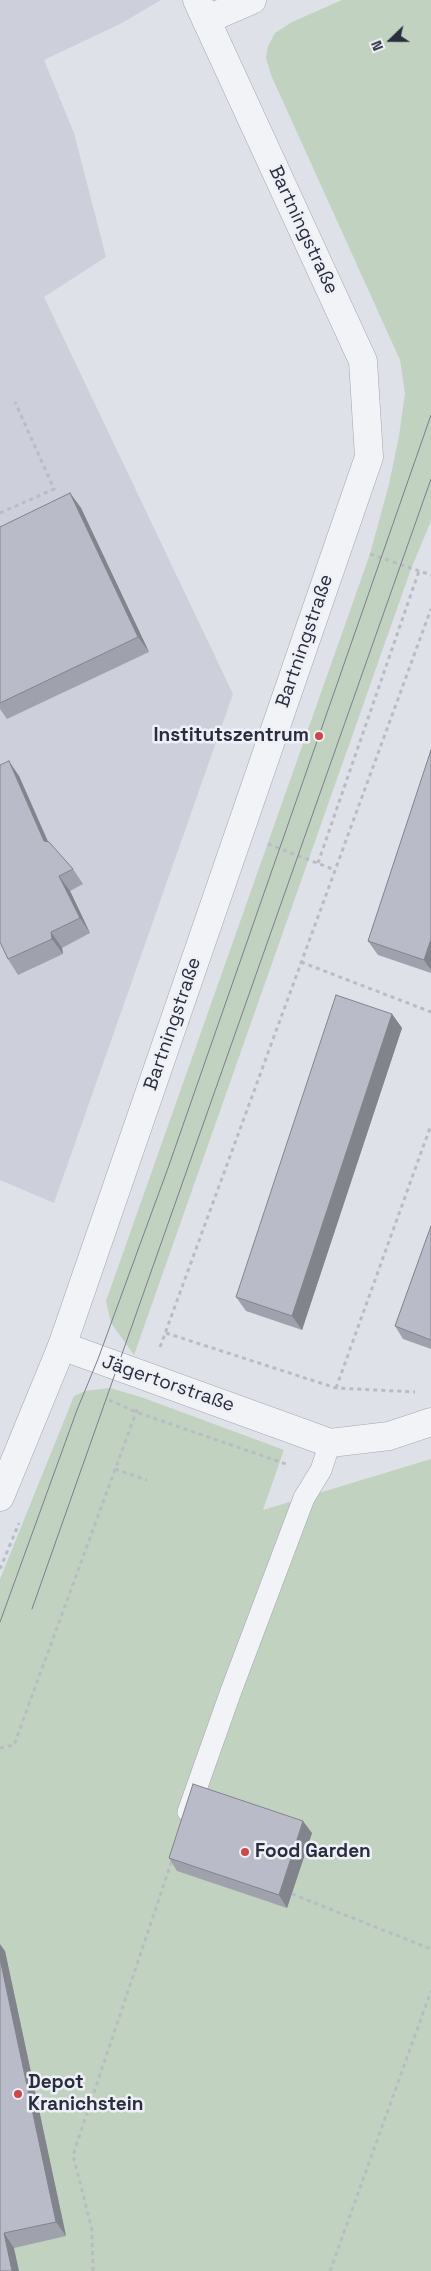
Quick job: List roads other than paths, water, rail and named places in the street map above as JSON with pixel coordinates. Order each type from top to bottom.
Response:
[{"type":"street","name":"Bartningstraße","points":[[62,1346],[369,457],[363,361],[202,10],[252,0]]},
{"type":"street","name":"Jägertorstraße","points":[[62,1346],[330,1443],[389,1436],[431,1422]]},
{"type":"street","points":[[0,1497],[62,1346]]},
{"type":"lane","points":[[186,1817],[304,1498],[321,1470],[330,1443]]},
{"type":"tram line","points":[[0,1622],[168,1168],[431,415]]},
{"type":"tram line","points":[[32,1609],[431,479]]},
{"type":"place","name":"Institutszentrum","points":[[319,736]]},
{"type":"place","name":"Food Garden","points":[[245,1852]]},
{"type":"place","name":"Depot Kranichstein","points":[[18,2094]]}]
